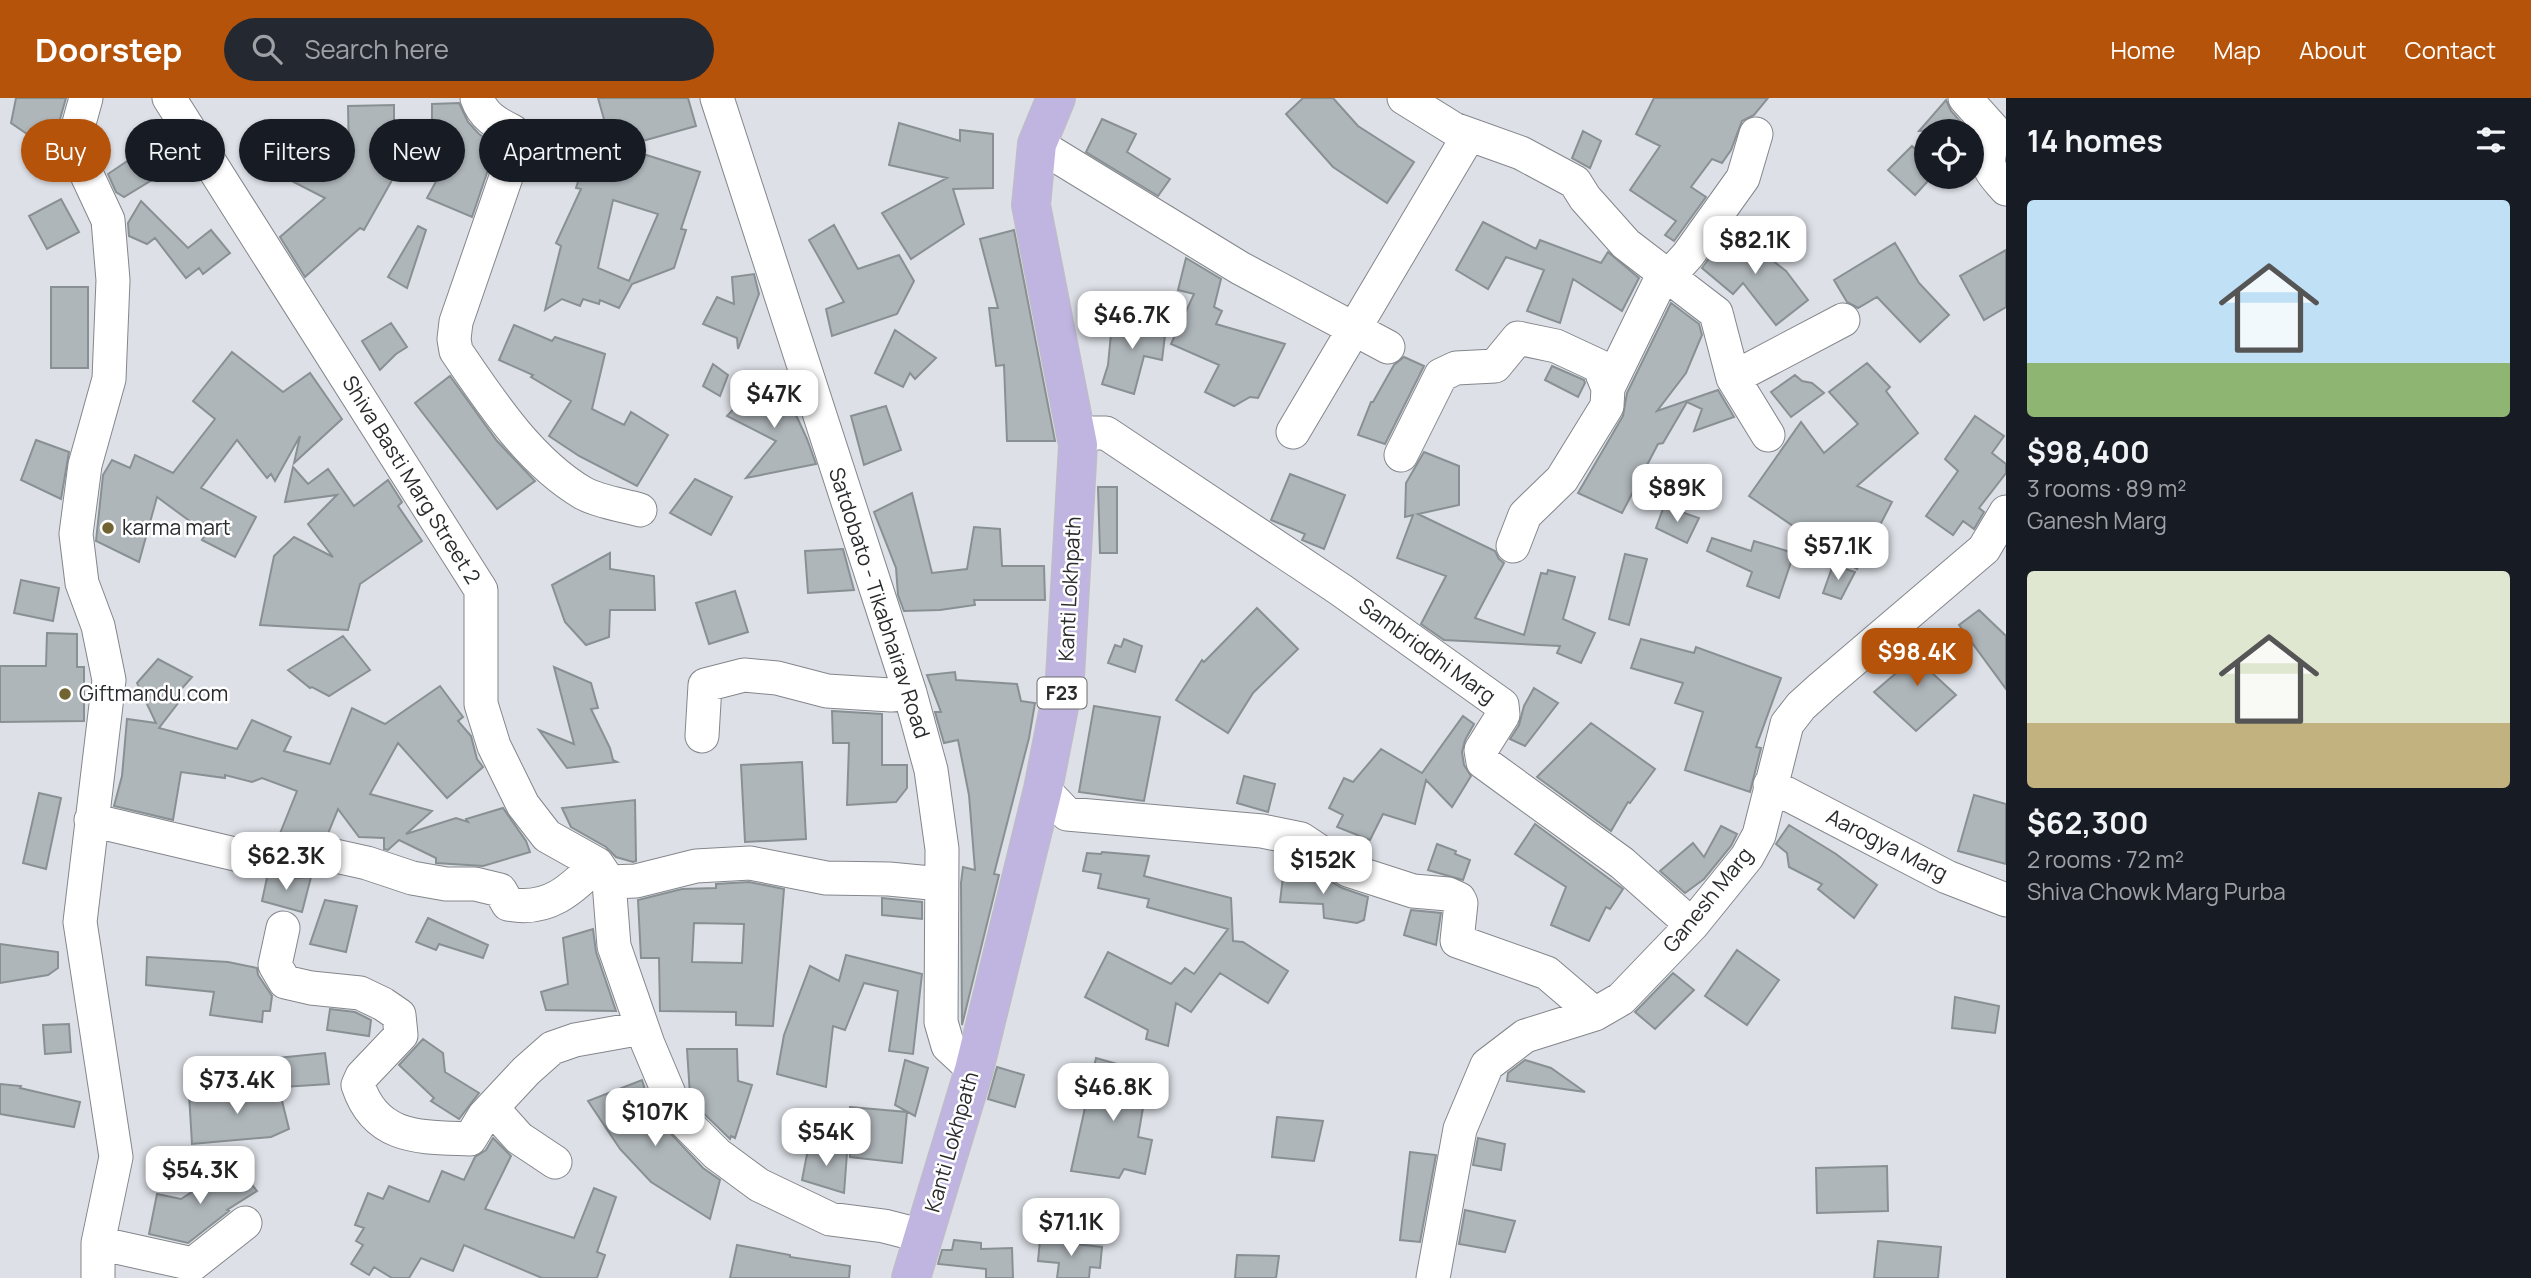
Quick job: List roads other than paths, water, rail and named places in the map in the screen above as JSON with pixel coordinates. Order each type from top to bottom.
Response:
[{"type":"main road","name":"Kanti Lokhpath","points":[[923,1264],[932,1216],[974,1070],[1042,789],[1065,677],[1078,445],[1031,205],[1037,144],[1056,98]]},
{"type":"street","points":[[86,98],[73,145],[108,220],[113,280],[109,379],[85,465],[76,534],[82,583],[98,626],[109,680],[80,922],[116,1157],[98,1243],[98,1278]]},
{"type":"street","name":"Shiva Basti Marg Street 2","points":[[169,98],[481,590],[481,704],[494,746],[523,806],[547,836],[603,873]]},
{"type":"street","points":[[477,98],[480,109],[492,121],[512,131],[515,151],[456,322],[456,351],[501,417],[550,468],[584,494],[640,510]]},
{"type":"street","name":"Satdobato - Tikabhairav Road","points":[[717,98],[910,693],[931,770],[942,849],[941,1022],[947,1046],[974,1070]]},
{"type":"street","points":[[1405,98],[1454,130],[1521,153],[1575,181],[1584,198],[1626,244],[1716,313],[1733,378],[1768,435]]},
{"type":"street","points":[[1965,98],[1992,128],[1994,134],[1989,163],[1991,170],[2006,188]]},
{"type":"street","points":[[1513,546],[1525,515],[1562,479],[1607,407],[1608,388],[1666,275],[1688,255],[1743,178],[1756,134]]},
{"type":"street","points":[[1293,432],[1469,135]]},
{"type":"street","points":[[1037,144],[1240,268],[1388,346]]},
{"type":"street","points":[[1733,378],[1843,320]]},
{"type":"street","points":[[1401,455],[1441,375],[1456,368],[1495,366],[1518,338],[1556,346],[1599,366],[1608,388]]},
{"type":"street","name":"Sambriddhi Marg","points":[[1078,445],[1091,433],[1106,433],[1341,590],[1502,705],[1503,715],[1481,750],[1483,762],[1622,863],[1692,925]]},
{"type":"street","name":"Ganesh Marg","points":[[1433,1278],[1460,1129],[1487,1065],[1525,1036],[1595,1014],[1621,999],[1692,925],[1746,857],[1759,835],[1787,724],[1801,706],[1984,549],[2006,512]]},
{"type":"street","points":[[702,736],[705,685],[744,675],[777,678],[827,691],[891,695],[910,693]]},
{"type":"street","name":"Aarogya Marg","points":[[1770,785],[1947,877],[2006,900]]},
{"type":"street","points":[[1042,789],[1067,814],[1262,831],[1301,839],[1349,870],[1413,891],[1448,894],[1459,899],[1461,903],[1457,941],[1547,972],[1595,1014]]},
{"type":"street","points":[[91,820],[239,855],[267,853],[292,860],[331,855],[367,863],[412,878],[446,884],[475,884],[500,890],[508,904],[520,906],[549,903],[577,885],[603,873],[636,881],[696,866],[750,863],[826,878],[889,879],[941,884]]},
{"type":"street","points":[[603,873],[614,946],[642,1028],[678,1115],[717,1154],[759,1185],[830,1219],[884,1226],[923,1264]]},
{"type":"street","points":[[283,928],[275,965],[285,982],[311,988],[360,993],[399,1015],[401,1035],[362,1076],[358,1085],[367,1105],[391,1129],[402,1134],[470,1139],[492,1108],[552,1048],[575,1040],[642,1028]]},
{"type":"street","points":[[492,1108],[519,1138],[555,1162]]},
{"type":"street","points":[[98,1243],[193,1264],[245,1223]]},
{"type":"place","name":"karma mart","points":[[108,528]]},
{"type":"place","name":"Giftmandu.com","points":[[65,694]]}]
